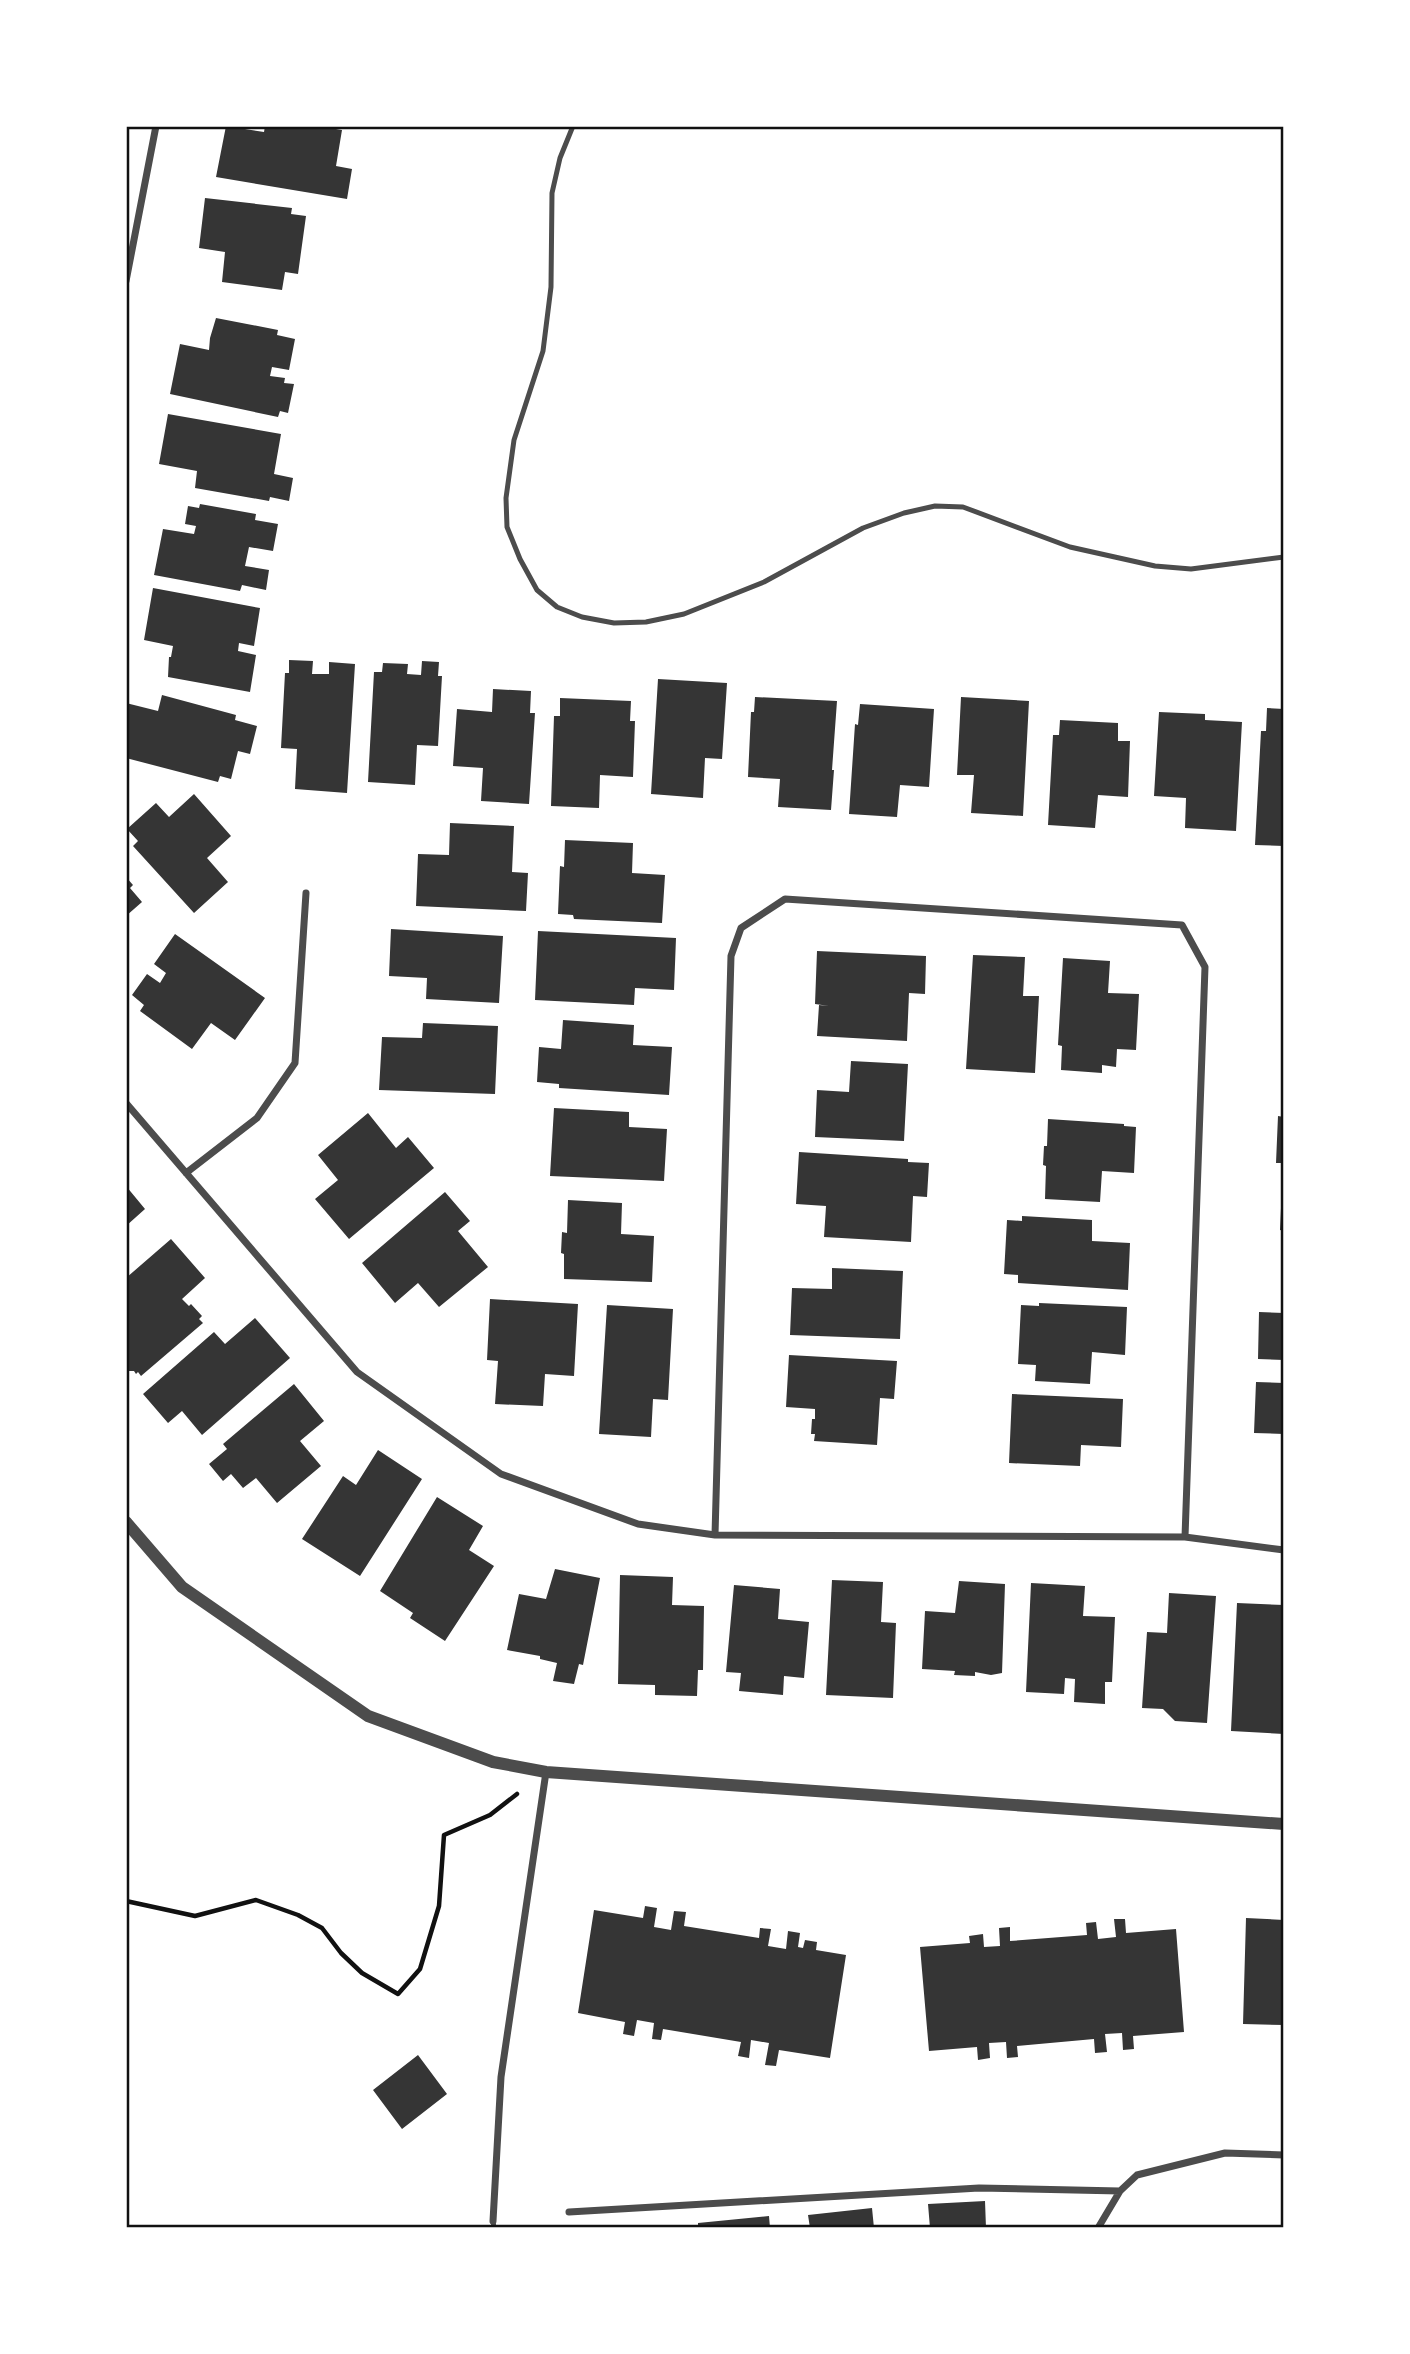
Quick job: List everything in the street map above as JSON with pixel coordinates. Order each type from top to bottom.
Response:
[{"type":"street","points":[[126,281],[156,126]]},
{"type":"street","points":[[186,1173],[257,1118],[295,1063],[306,894]]},
{"type":"street","points":[[715,1535],[731,956],[741,928],[785,899],[1182,925],[1205,967],[1185,1537]]},
{"type":"street","points":[[126,1103],[357,1372],[501,1474],[638,1524],[715,1535],[1185,1537],[1284,1550]]},
{"type":"street","points":[[126,1522],[182,1587],[368,1716],[493,1762],[547,1772],[1284,1824]]},
{"type":"street","points":[[493,2225],[501,2077],[547,1772]]},
{"type":"street","points":[[1098,2228],[1121,2191],[1137,2175],[1226,2153],[1284,2155]]},
{"type":"street","points":[[569,2212],[979,2188],[1121,2191]]},
{"type":"lane","points":[[573,126],[560,158],[552,193],[551,287],[543,351],[514,440],[506,498],[507,527],[520,559],[537,590],[557,607],[582,617],[614,623],[646,622],[684,614],[764,582],[863,528],[904,513],[934,506],[963,507],[1070,547],[1154,566],[1191,569],[1284,557]]},
{"type":"path","points":[[126,1901],[195,1916],[256,1900],[298,1915],[322,1928],[362,1973],[398,1994],[420,1969],[439,1906],[444,1835],[490,1815],[547,1772]]},
{"type":"building","points":[[226,126],[264,132],[265,126],[318,126],[342,130],[336,166],[352,169],[347,199],[216,177]]},
{"type":"building","points":[[205,198],[292,208],[291,214],[306,216],[298,274],[285,272],[282,290],[222,282],[225,252],[199,248]]},
{"type":"building","points":[[216,318],[278,330],[277,335],[295,339],[289,370],[272,367],[270,376],[285,378],[284,383],[294,384],[288,413],[280,411],[278,417],[170,394],[180,344],[209,350]]},
{"type":"building","points":[[168,414],[281,434],[274,474],[293,478],[289,501],[270,497],[269,501],[195,488],[197,471],[159,464]]},
{"type":"building","points":[[200,504],[256,514],[255,520],[278,524],[273,551],[249,547],[245,566],[269,570],[266,590],[242,585],[240,591],[154,575],[163,529],[194,534],[196,526],[185,524],[188,506],[199,508]]},
{"type":"building","points":[[153,588],[260,608],[254,646],[239,643],[238,651],[256,655],[250,692],[168,677],[169,657],[173,646],[144,640]]},
{"type":"building","points":[[289,660],[313,661],[312,674],[329,674],[329,662],[355,664],[347,793],[295,789],[297,749],[281,748],[285,673],[289,673]]},
{"type":"building","points":[[422,661],[439,662],[438,676],[442,676],[438,746],[417,745],[415,785],[368,782],[374,672],[382,672],[383,663],[408,664],[407,674],[421,675]]},
{"type":"building","points":[[658,679],[727,683],[722,759],[705,758],[703,798],[651,794]]},
{"type":"building","points":[[493,689],[531,691],[530,713],[535,713],[529,804],[481,801],[483,768],[453,766],[457,709],[492,712]]},
{"type":"building","points":[[162,695],[236,715],[235,720],[257,726],[250,754],[238,751],[231,779],[220,776],[218,782],[126,758],[126,703],[158,711]]},
{"type":"building","points":[[755,697],[837,701],[831,810],[778,807],[780,779],[748,777],[751,712],[754,712]]},
{"type":"building","points":[[961,697],[1029,701],[1023,816],[971,813],[974,775],[957,775]]},
{"type":"building","points":[[560,698],[631,701],[630,721],[635,721],[633,777],[600,775],[599,808],[551,806],[554,716],[560,716]]},
{"type":"building","points":[[860,704],[934,709],[929,787],[900,785],[897,817],[849,814],[855,724],[858,725]]},
{"type":"building","points":[[1267,708],[1284,709],[1284,846],[1255,845],[1261,731],[1266,731]]},
{"type":"building","points":[[1159,712],[1205,714],[1205,720],[1242,722],[1236,831],[1185,828],[1186,798],[1154,796]]},
{"type":"building","points":[[1060,720],[1118,723],[1118,741],[1130,741],[1128,797],[1098,795],[1095,828],[1048,825],[1053,735],[1059,735]]},
{"type":"building","points":[[194,794],[231,836],[207,858],[228,882],[194,913],[133,846],[138,841],[127,829],[156,803],[169,817]]},
{"type":"building","points":[[450,823],[514,826],[512,872],[528,873],[526,911],[416,906],[418,854],[449,855]]},
{"type":"building","points":[[565,840],[633,843],[632,873],[665,875],[662,923],[574,919],[573,915],[558,914],[560,866],[564,867]]},
{"type":"building","points":[[126,877],[133,885],[130,888],[142,902],[126,916]]},
{"type":"building","points":[[391,929],[503,936],[499,1003],[426,999],[427,978],[389,976]]},
{"type":"building","points":[[538,931],[676,938],[674,990],[635,988],[634,1005],[535,1000]]},
{"type":"building","points":[[175,934],[265,998],[235,1040],[211,1023],[192,1049],[140,1011],[144,1005],[132,995],[147,974],[160,983],[166,973],[154,964]]},
{"type":"building","points":[[817,951],[926,956],[925,994],[909,993],[907,1041],[817,1036],[819,1005],[829,1006],[815,1004]]},
{"type":"building","points":[[973,955],[1025,957],[1023,996],[1039,996],[1035,1073],[966,1069]]},
{"type":"building","points":[[1063,958],[1110,961],[1108,993],[1139,994],[1136,1050],[1117,1049],[1116,1067],[1102,1065],[1102,1073],[1061,1070],[1062,1046],[1058,1045]]},
{"type":"building","points":[[563,1020],[634,1025],[633,1045],[672,1047],[669,1095],[559,1088],[559,1084],[537,1082],[539,1047],[561,1049]]},
{"type":"building","points":[[423,1023],[498,1026],[495,1094],[379,1090],[382,1037],[422,1038]]},
{"type":"building","points":[[851,1061],[908,1064],[904,1141],[815,1137],[817,1090],[849,1092]]},
{"type":"building","points":[[554,1108],[629,1112],[629,1127],[667,1129],[664,1181],[550,1176]]},
{"type":"building","points":[[368,1113],[396,1148],[408,1137],[434,1168],[349,1239],[315,1199],[338,1180],[318,1155]]},
{"type":"building","points":[[1278,1116],[1284,1117],[1284,1163],[1276,1163]]},
{"type":"building","points":[[1048,1119],[1136,1127],[1134,1173],[1102,1171],[1100,1202],[1045,1199],[1046,1166],[1043,1165]]},
{"type":"building","points":[[799,1152],[908,1159],[908,1162],[929,1163],[927,1197],[913,1196],[911,1242],[824,1237],[826,1206],[796,1204]]},
{"type":"building","points":[[126,1186],[145,1209],[126,1226]]},
{"type":"building","points":[[1284,1186],[1284,1231],[1280,1230]]},
{"type":"building","points":[[445,1192],[470,1221],[458,1231],[488,1267],[439,1307],[418,1283],[395,1303],[362,1263]]},
{"type":"building","points":[[568,1200],[622,1203],[621,1234],[654,1236],[652,1282],[564,1279],[562,1232],[567,1233]]},
{"type":"building","points":[[1022,1216],[1092,1220],[1092,1241],[1130,1243],[1128,1290],[1018,1283],[1018,1275],[1004,1274],[1007,1220],[1022,1221]]},
{"type":"building","points":[[171,1239],[205,1278],[182,1299],[202,1316],[199,1319],[203,1323],[141,1376],[138,1372],[136,1374],[134,1371],[126,1371],[126,1278]]},
{"type":"building","points":[[832,1268],[903,1271],[900,1339],[790,1335],[792,1288],[832,1289]]},
{"type":"building","points":[[490,1299],[578,1304],[574,1376],[545,1374],[543,1406],[495,1404],[498,1361],[487,1360]]},
{"type":"building","points":[[1039,1303],[1127,1307],[1125,1355],[1092,1352],[1090,1384],[1035,1381],[1036,1365],[1018,1364],[1021,1305],[1039,1306]]},
{"type":"building","points":[[607,1305],[673,1309],[668,1400],[653,1399],[651,1437],[599,1434]]},
{"type":"building","points":[[1259,1312],[1284,1313],[1284,1360],[1258,1359]]},
{"type":"building","points":[[255,1318],[290,1358],[202,1435],[182,1411],[168,1423],[143,1394],[214,1332],[225,1344]]},
{"type":"building","points":[[789,1355],[897,1361],[894,1399],[880,1398],[877,1445],[814,1441],[815,1434],[811,1434],[815,1409],[786,1407]]},
{"type":"building","points":[[1256,1382],[1284,1383],[1284,1434],[1254,1433]]},
{"type":"building","points":[[294,1384],[324,1421],[300,1441],[321,1466],[277,1503],[256,1478],[243,1488],[231,1474],[223,1481],[209,1464],[227,1449],[223,1444]]},
{"type":"building","points":[[1012,1394],[1123,1399],[1121,1447],[1081,1445],[1080,1466],[1009,1463]]},
{"type":"building","points":[[378,1450],[422,1479],[360,1576],[302,1539],[343,1476],[356,1485]]},
{"type":"building","points":[[437,1497],[483,1526],[469,1550],[494,1566],[445,1641],[410,1618],[413,1613],[380,1591]]},
{"type":"building","points":[[555,1569],[600,1578],[583,1665],[579,1664],[574,1684],[553,1681],[557,1663],[540,1659],[540,1656],[507,1650],[519,1594],[546,1599]]},
{"type":"building","points":[[620,1575],[673,1577],[672,1605],[704,1606],[703,1670],[698,1670],[697,1696],[655,1695],[655,1685],[618,1684]]},
{"type":"building","points":[[832,1580],[883,1582],[881,1622],[896,1623],[893,1698],[826,1695]]},
{"type":"building","points":[[959,1581],[1005,1584],[1002,1673],[991,1675],[975,1672],[975,1676],[954,1675],[955,1671],[922,1669],[925,1611],[955,1613]]},
{"type":"building","points":[[1031,1583],[1085,1586],[1083,1616],[1115,1617],[1112,1682],[1105,1682],[1105,1704],[1074,1702],[1075,1679],[1065,1678],[1064,1694],[1026,1692]]},
{"type":"building","points":[[734,1585],[780,1589],[778,1619],[809,1622],[804,1678],[784,1676],[783,1695],[739,1691],[741,1673],[726,1672]]},
{"type":"building","points":[[1169,1593],[1216,1596],[1207,1723],[1175,1721],[1163,1709],[1142,1708],[1147,1632],[1167,1633]]},
{"type":"building","points":[[1237,1603],[1284,1605],[1284,1734],[1231,1731]]},
{"type":"building","points":[[645,1906],[657,1908],[654,1927],[671,1930],[674,1911],[686,1912],[684,1926],[759,1938],[760,1928],[771,1929],[768,1946],[786,1949],[788,1931],[800,1933],[798,1947],[803,1948],[805,1940],[817,1942],[816,1950],[846,1955],[830,2058],[779,2050],[776,2066],[765,2065],[769,2043],[751,2040],[749,2058],[738,2056],[741,2042],[663,2029],[661,2040],[652,2039],[654,2023],[637,2020],[634,2036],[623,2034],[625,2022],[578,2013],[594,1910],[643,1918]]},
{"type":"building","points":[[1246,1918],[1284,1920],[1284,2025],[1243,2024]]},
{"type":"building","points":[[1114,1919],[1125,1919],[1126,1933],[1176,1929],[1184,2032],[1133,2036],[1134,2049],[1123,2050],[1122,2033],[1105,2034],[1107,2052],[1095,2053],[1094,2039],[1017,2046],[1018,2057],[1007,2058],[1006,2042],[989,2043],[990,2058],[978,2060],[977,2047],[929,2051],[920,1947],[970,1943],[969,1936],[983,1934],[984,1947],[1000,1946],[999,1928],[1010,1927],[1010,1941],[1087,1935],[1086,1923],[1096,1922],[1098,1939],[1116,1937]]},
{"type":"building","points":[[418,2055],[447,2094],[402,2129],[373,2090]]},
{"type":"building","points":[[985,2201],[986,2228],[930,2228],[928,2204]]},
{"type":"building","points":[[872,2208],[874,2228],[810,2228],[808,2215]]},
{"type":"building","points":[[769,2216],[770,2228],[698,2228],[698,2223]]}]
